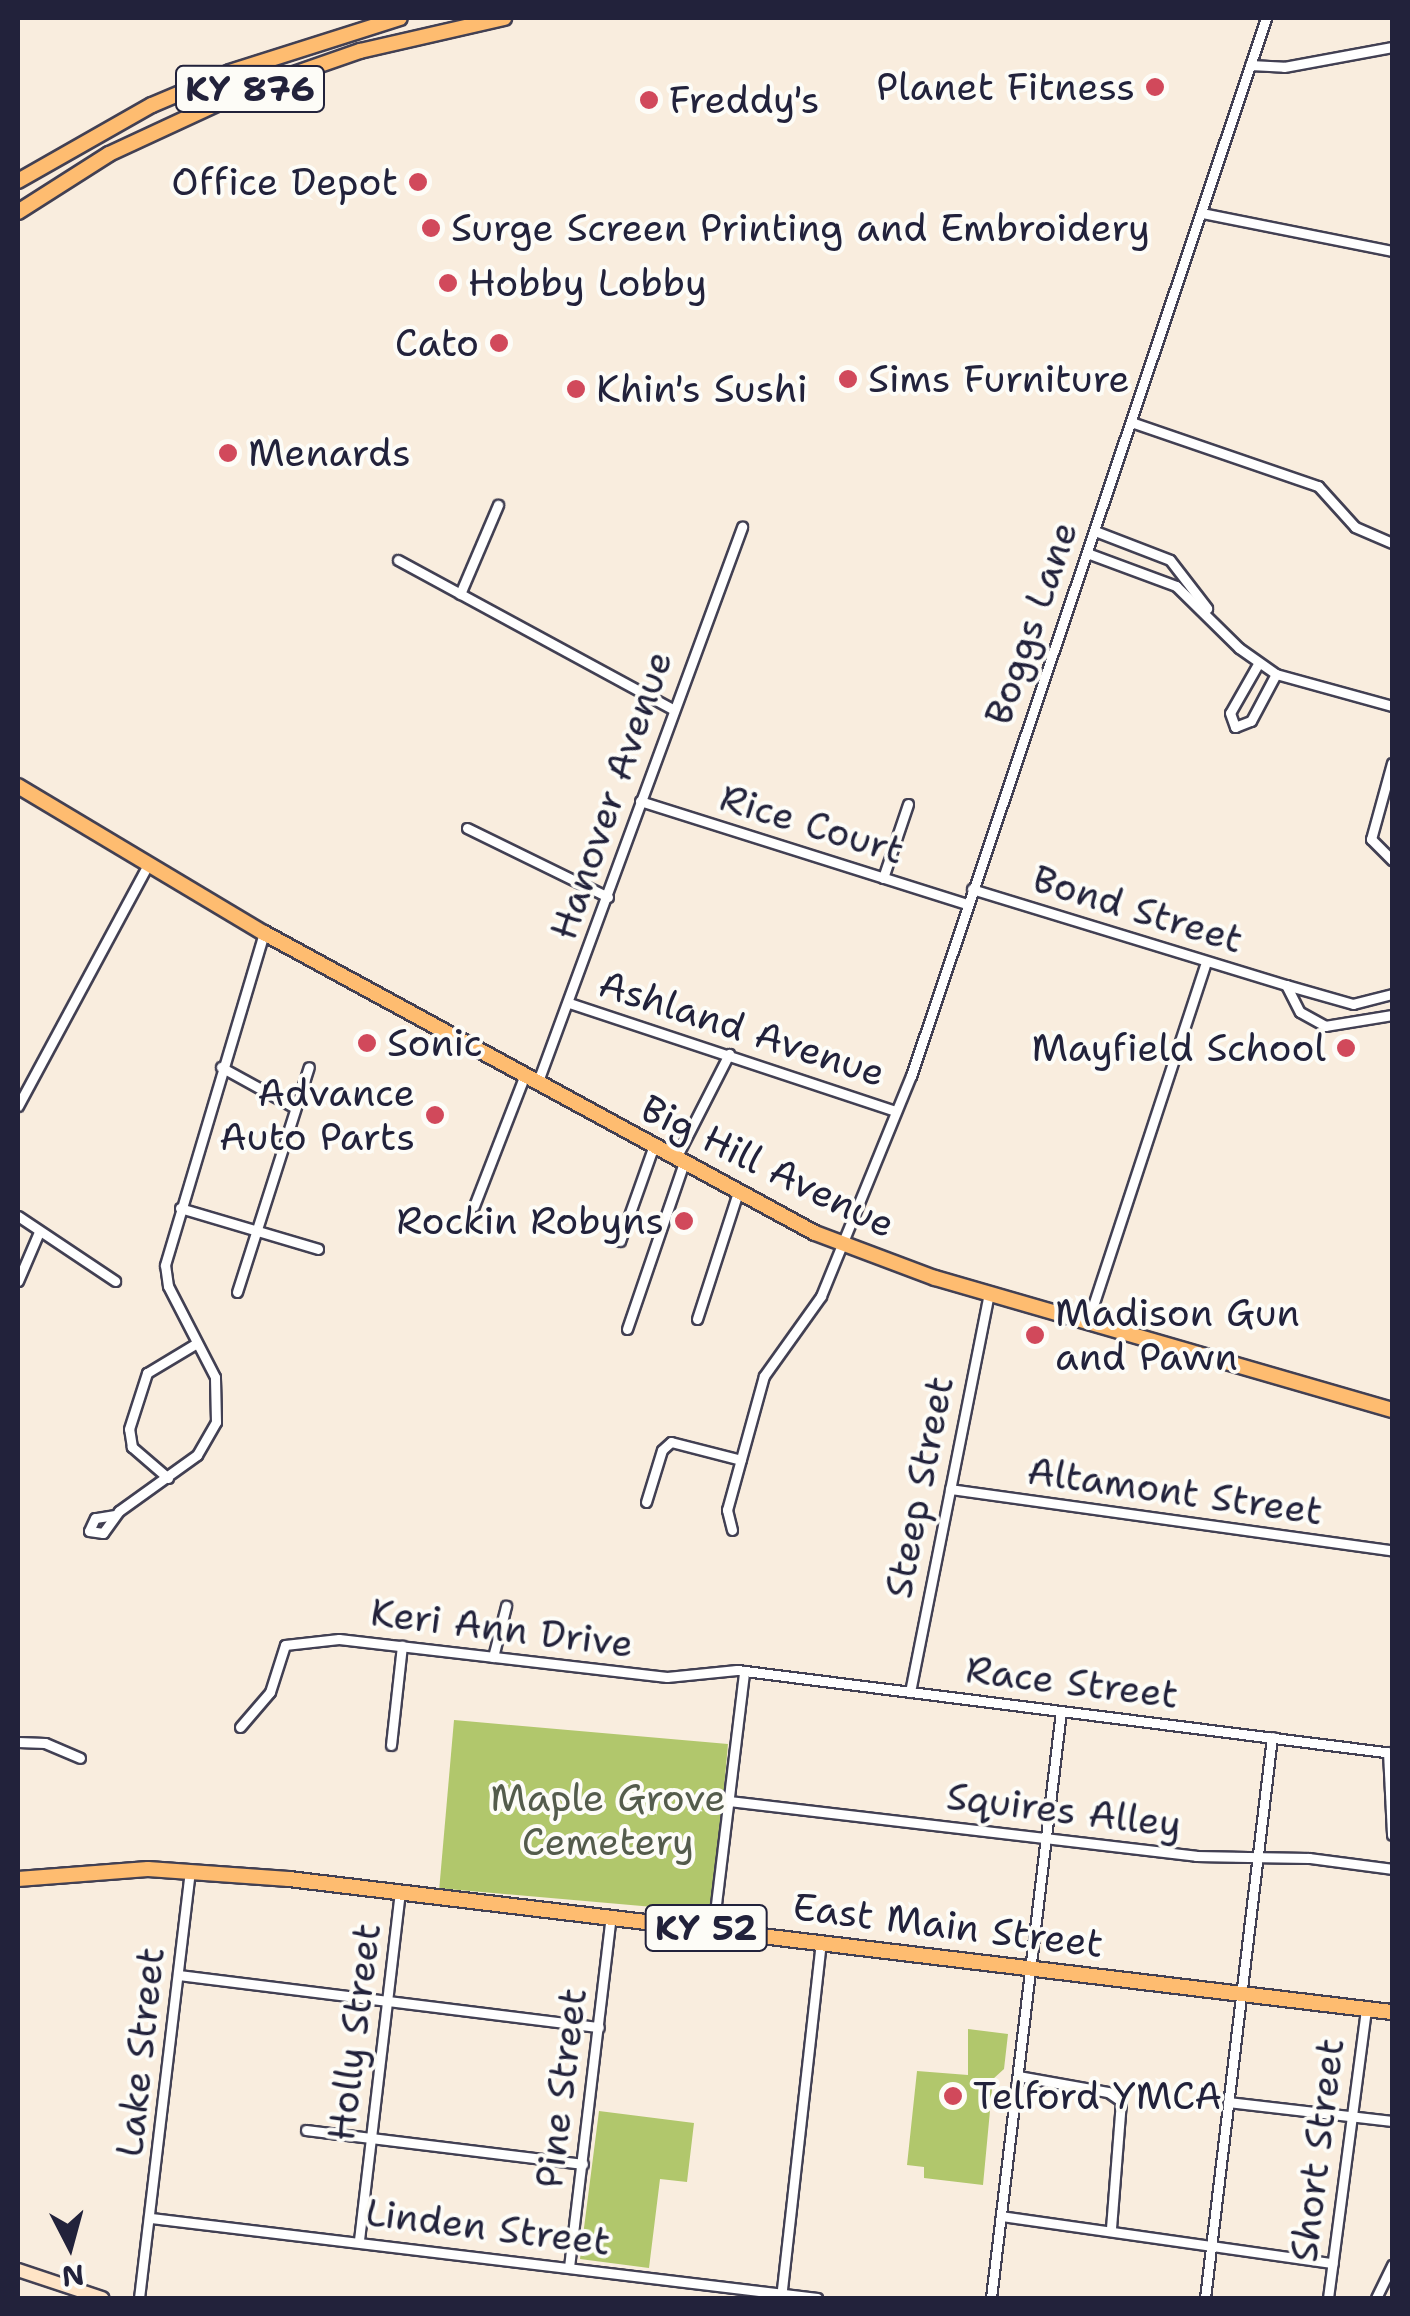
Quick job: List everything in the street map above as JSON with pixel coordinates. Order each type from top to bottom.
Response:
[{"type":"main road","name":"KY 876","points":[[18,181],[101,132],[214,79],[400,18]]},
{"type":"main road","name":"KY 876","points":[[18,212],[108,154],[245,91],[360,51],[494,19]]},
{"type":"main road","name":"Big Hill Avenue","points":[[18,786],[146,866],[264,933],[737,1196],[840,1244],[989,1293],[1392,1410]]},
{"type":"main road","name":"East Main Street","points":[[18,1879],[190,1870],[400,1891],[1392,2012]]},
{"type":"street","name":"Boggs Lane","points":[[732,1530],[726,1515],[770,1363],[818,1302],[896,1111],[1266,18]]},
{"type":"street","points":[[1250,65],[1284,67],[1392,47]]},
{"type":"street","points":[[1202,213],[1392,250]]},
{"type":"street","points":[[1132,422],[1318,486],[1355,527],[1392,544]]},
{"type":"street","points":[[460,594],[498,505]]},
{"type":"street","name":"Hanover Avenue","points":[[474,1206],[569,1003],[672,709],[742,527]]},
{"type":"street","points":[[1095,531],[1170,560],[1209,616]]},
{"type":"street","points":[[1088,553],[1168,581],[1258,664],[1276,674],[1392,706]]},
{"type":"street","points":[[398,560],[672,709]]},
{"type":"street","points":[[1258,664],[1230,713],[1234,727],[1251,720],[1276,674]]},
{"type":"street","points":[[1392,763],[1371,839],[1392,860]]},
{"type":"street","name":"Rice Court","points":[[640,801],[966,904]]},
{"type":"street","points":[[883,878],[908,804]]},
{"type":"street","points":[[467,828],[608,897]]},
{"type":"street","points":[[18,1106],[146,866]]},
{"type":"street","name":"Bond Street","points":[[972,889],[1353,1004],[1392,994]]},
{"type":"street","points":[[115,1515],[168,1478],[205,1445],[218,1410],[215,1378],[164,1276],[221,1067],[264,933]]},
{"type":"street","points":[[1088,1321],[1206,962]]},
{"type":"street","name":"Bond Street","points":[[1286,986],[1300,1012],[1325,1026],[1392,1015]]},
{"type":"street","name":"Ashland Avenue","points":[[569,1003],[896,1111]]},
{"type":"street","points":[[628,1329],[679,1163],[729,1054]]},
{"type":"street","points":[[221,1067],[292,1106]]},
{"type":"street","points":[[236,1292],[292,1106],[309,1068]]},
{"type":"street","points":[[620,1241],[653,1148]]},
{"type":"street","points":[[697,1319],[737,1196]]},
{"type":"street","points":[[180,1208],[318,1249]]},
{"type":"street","points":[[18,1216],[115,1281]]},
{"type":"street","points":[[18,1281],[39,1232]]},
{"type":"street","name":"Steep Street","points":[[910,1692],[989,1293]]},
{"type":"street","points":[[168,1478],[132,1447],[128,1430],[147,1374],[197,1342]]},
{"type":"street","points":[[646,1502],[662,1450],[671,1442],[740,1460]]},
{"type":"street","name":"Altamont Street","points":[[950,1490],[1392,1550]]},
{"type":"street","points":[[493,1657],[506,1606]]},
{"type":"street","name":"Keri Ann Drive","points":[[240,1727],[264,1701],[280,1650],[294,1642],[402,1646],[667,1677],[744,1671]]},
{"type":"street","points":[[391,1744],[402,1646]]},
{"type":"street","points":[[713,1929],[744,1671]]},
{"type":"street","name":"Race Street","points":[[744,1671],[1390,1753]]},
{"type":"street","points":[[991,2298],[1062,1711]]},
{"type":"street","points":[[1205,2298],[1272,1737]]},
{"type":"street","points":[[18,1742],[45,1743],[80,1758]]},
{"type":"street","points":[[1390,1753],[1392,1835]]},
{"type":"street","name":"Squires Alley","points":[[729,1801],[1258,1861],[1309,1858],[1392,1870]]},
{"type":"street","name":"Lake Street","points":[[138,2298],[151,2218],[190,1870]]},
{"type":"street","name":"Holly Street","points":[[359,2240],[400,1891]]},
{"type":"street","name":"Pine Street","points":[[569,2267],[611,1916]]},
{"type":"street","points":[[781,2297],[820,1943]]},
{"type":"street","points":[[179,1975],[599,2026]]},
{"type":"street","name":"Short Street","points":[[1328,2298],[1366,2008]]},
{"type":"street","points":[[1018,2076],[1108,2092],[1120,2101],[1110,2228]]},
{"type":"street","points":[[1228,2102],[1392,2121]]},
{"type":"street","points":[[306,2130],[583,2164]]},
{"type":"street","points":[[1001,2216],[1110,2228],[1211,2247],[1333,2263]]},
{"type":"street","name":"Linden Street","points":[[151,2218],[359,2240],[781,2297],[817,2298]]},
{"type":"street","points":[[1376,2298],[1392,2266]]},
{"type":"street","points":[[18,2270],[102,2298]]},
{"type":"green space","name":"Maple Grove Cemetery","points":[[454,1720],[728,1744],[713,1912],[439,1888]]},
{"type":"green space","name":"Telford YMCA","points":[[968,2029],[1008,2034],[1004,2069],[993,2079],[983,2185],[924,2178],[924,2167],[907,2165],[917,2071],[968,2075]]},
{"type":"green space","points":[[599,2111],[694,2123],[687,2182],[660,2179],[649,2268],[580,2259]]},
{"type":"place","name":"Planet Fitness","points":[[1155,87]]},
{"type":"place","name":"Freddy's","points":[[649,100]]},
{"type":"place","name":"Office Depot","points":[[418,182]]},
{"type":"place","name":"Surge Screen Printing and Embroidery","points":[[431,228]]},
{"type":"place","name":"Hobby Lobby","points":[[448,283]]},
{"type":"place","name":"Cato","points":[[499,343]]},
{"type":"place","name":"Sims Furniture","points":[[848,379]]},
{"type":"place","name":"Khin's Sushi","points":[[576,389]]},
{"type":"place","name":"Menards","points":[[228,453]]},
{"type":"place","name":"Sonic","points":[[367,1043]]},
{"type":"place","name":"Mayfield School","points":[[1346,1048]]},
{"type":"place","name":"Advance Auto Parts","points":[[435,1115]]},
{"type":"place","name":"Rockin Robyns","points":[[684,1221]]},
{"type":"place","name":"Madison Gun and Pawn","points":[[1035,1335]]},
{"type":"place","name":"Telford YMCA","points":[[953,2096]]}]
